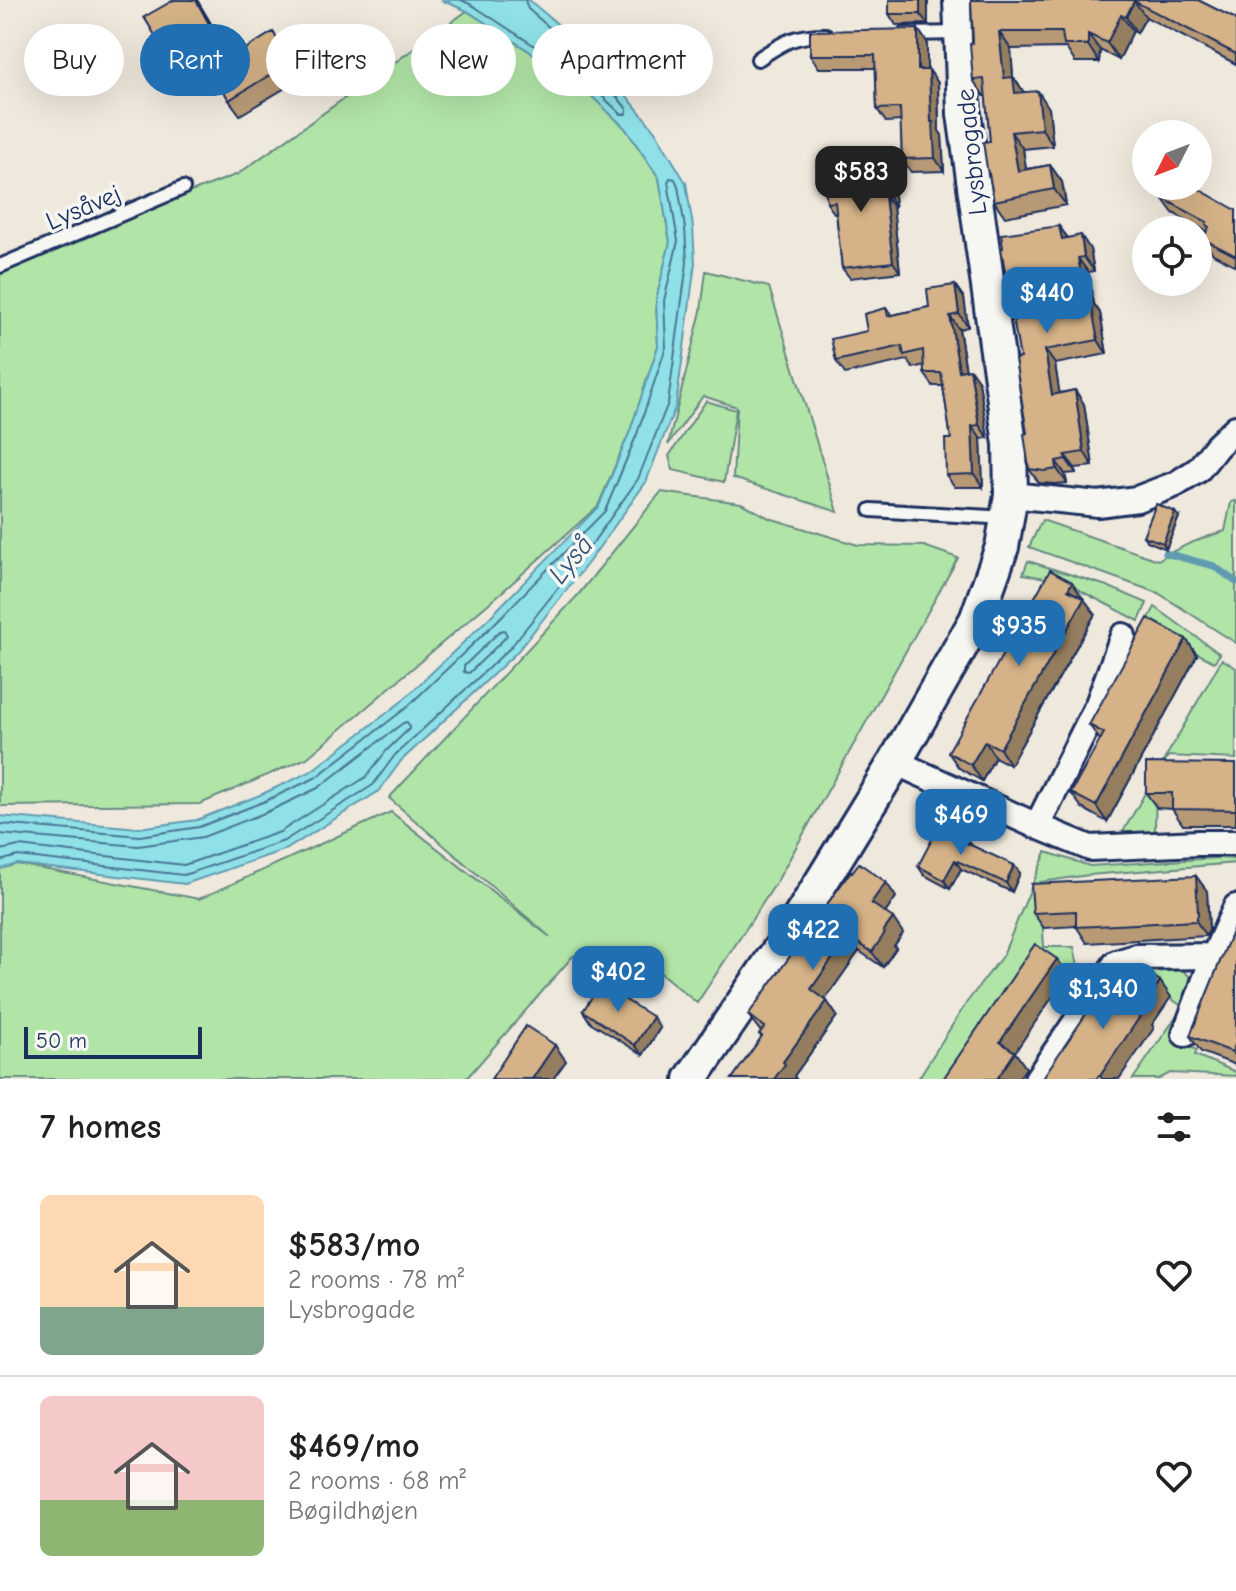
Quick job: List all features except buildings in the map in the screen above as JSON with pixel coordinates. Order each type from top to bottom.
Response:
[{"type":"street","name":"Lysbrogade","points":[[691,1079],[787,938],[895,762],[976,620],[1002,547],[1009,506],[1010,444],[964,114],[960,0]]},
{"type":"street","points":[[1009,506],[1098,504],[1137,499],[1176,484],[1198,470],[1236,428]]},
{"type":"street","points":[[1037,826],[1098,704],[1123,636]]},
{"type":"street","points":[[895,762],[1090,848],[1236,843]]},
{"type":"street","points":[[1185,1034],[1236,907]]},
{"type":"street","points":[[1037,1079],[1116,963],[1136,957],[1214,956]]},
{"type":"lane","points":[[899,34],[961,33]]},
{"type":"lane","points":[[758,59],[785,41],[805,35],[836,35]]},
{"type":"lane","name":"Lysåvej","points":[[0,266],[183,188]]},
{"type":"lane","points":[[871,510],[1009,506]]},
{"type":"green space","points":[[467,11],[487,24],[449,24]]},
{"type":"green space","points":[[516,43],[532,53],[532,96],[592,96],[625,128],[659,178],[670,242],[656,300],[658,346],[630,431],[598,506],[307,758],[200,804],[0,806],[0,265],[238,174],[348,96],[395,96],[395,62],[411,51],[411,96],[516,96]]},
{"type":"green space","points":[[706,271],[769,287],[838,512],[733,478],[737,407],[703,396],[668,445],[701,311]]},
{"type":"green space","points":[[706,401],[736,410],[724,482],[673,470],[669,456]]},
{"type":"green space","points":[[661,492],[741,503],[769,518],[858,545],[924,546],[958,558],[776,883],[697,1003],[652,966],[573,956],[466,1079],[0,1079],[0,869],[17,864],[199,899],[391,812],[550,937],[389,798],[578,595]]},
{"type":"green space","points":[[1236,501],[1236,643],[1158,593],[1029,547],[1042,520],[1158,560],[1191,543],[1225,531],[1231,502]]},
{"type":"green space","points":[[1028,561],[1107,586],[1147,603],[1139,621],[1062,581],[1023,574]]},
{"type":"green space","points":[[1155,607],[1220,654],[1214,662],[1145,626]]},
{"type":"green space","points":[[1222,659],[1236,668],[1236,759],[1168,756],[1156,779],[1155,832],[1120,837]]},
{"type":"green space","points":[[1046,852],[1090,866],[1217,858],[1236,859],[1236,863],[1040,882],[1044,947],[1074,947],[1078,966],[1101,968],[1086,985],[1034,947],[945,1079],[918,1079],[967,1002],[1003,955]]},
{"type":"green space","points":[[1183,970],[1190,977],[1189,996],[1173,1039],[1197,1050],[1195,1055],[1236,1072],[1236,1076],[1170,1073],[1159,1079],[1133,1079],[1183,1007],[1135,973]]},
{"type":"water","points":[[441,0],[529,0],[557,24],[532,24],[532,53],[516,43],[516,24],[487,24]]},
{"type":"water","name":"Lyså","points":[[592,96],[627,96],[655,131],[686,183],[695,263],[676,405],[646,482],[588,563],[516,653],[401,761],[379,791],[287,849],[185,884],[17,864],[0,869],[0,816],[139,828],[197,820],[310,772],[401,702],[599,506],[630,431],[658,346],[656,300],[670,242],[659,178],[625,128]]},
{"type":"waterway","points":[[1165,553],[1214,566],[1236,582]]}]
